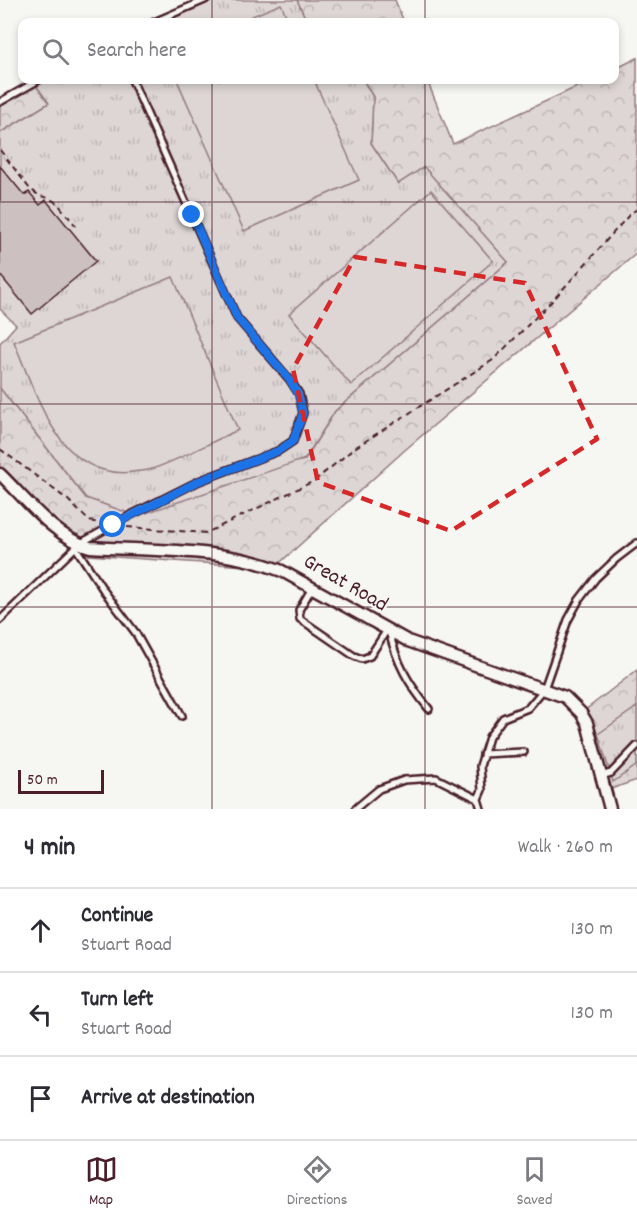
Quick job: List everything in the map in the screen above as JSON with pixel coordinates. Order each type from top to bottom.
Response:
[{"type":"street","name":"Great Road","points":[[0,474],[57,530],[78,546],[241,557],[282,571],[408,641],[565,697],[581,713],[587,723],[610,809]]},
{"type":"lane","points":[[163,18],[205,0]]},
{"type":"lane","points":[[0,102],[32,84]]},
{"type":"lane","points":[[0,620],[78,546],[113,525],[199,481],[278,451],[293,441],[303,413],[298,394],[290,380],[237,318],[134,84]]},
{"type":"lane","points":[[478,799],[482,790],[480,766],[489,737],[503,718],[528,708],[544,688],[568,620],[579,600],[602,572],[637,543]]},
{"type":"lane","points":[[78,546],[104,591],[135,632],[182,716]]},
{"type":"lane","points":[[312,588],[299,610],[300,619],[354,656],[362,659],[370,656],[388,631]]},
{"type":"lane","points":[[388,631],[402,671],[429,709]]},
{"type":"lane","points":[[601,776],[611,773],[637,746]]},
{"type":"lane","points":[[483,754],[524,752]]},
{"type":"lane","points":[[355,809],[379,789],[404,780],[436,778],[478,799],[482,809]]},
{"type":"path","points":[[0,150],[30,189],[58,204],[76,226]]},
{"type":"path","points":[[0,449],[68,500],[89,521],[206,533],[314,481],[356,447],[493,360],[554,299],[637,209]]},
{"type":"highlighted area","points":[[355,257],[525,283],[597,439],[451,531],[318,482],[293,369]]},
{"type":"green space","points":[[214,0],[297,0],[305,18],[172,18]]},
{"type":"green space","points":[[297,0],[395,0],[402,18],[305,18]]},
{"type":"green space","points":[[281,4],[287,18],[248,18]]},
{"type":"green space","points":[[637,58],[637,253],[406,449],[274,568],[87,555],[0,480],[0,388],[86,498],[305,460],[335,411],[508,262],[398,184],[371,143],[373,97],[365,84],[429,84],[453,144],[583,84],[619,84],[619,67]]},
{"type":"green space","points":[[26,84],[35,84],[49,103],[0,133],[0,102]]},
{"type":"green space","points":[[35,84],[365,84],[373,97],[371,143],[398,184],[424,167],[508,262],[335,411],[305,459],[137,516],[86,498],[0,388],[0,343],[16,325],[0,309],[0,133],[49,103]]},
{"type":"green space","points":[[179,84],[316,84],[359,180],[244,231]]},
{"type":"green space","points":[[431,190],[493,261],[351,385],[289,314]]},
{"type":"green space","points":[[173,277],[238,430],[150,470],[108,471],[86,463],[69,449],[54,430],[42,409],[14,342]]},
{"type":"green space","points":[[637,670],[637,780],[605,791],[584,711]]},
{"type":"green space","points":[[637,707],[637,765],[613,782],[598,734]]},
{"type":"building","points":[[0,166],[24,195],[29,192],[40,205],[46,200],[96,261],[32,314],[0,275]]},
{"type":"route","points":[[113,525],[199,481],[278,451],[293,441],[303,413],[298,394],[290,380],[237,318],[192,215]]}]
